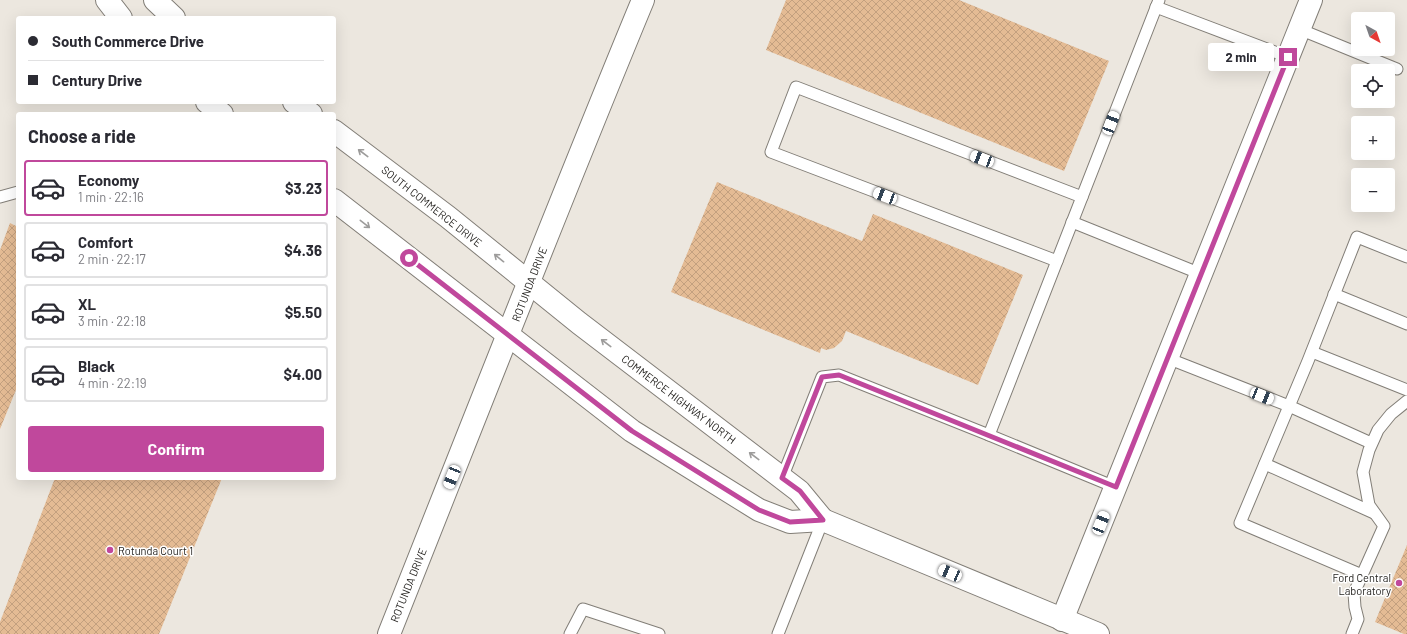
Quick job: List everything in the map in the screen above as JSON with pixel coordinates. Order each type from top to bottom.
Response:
[{"type":"street","points":[[107,0],[120,16]]},
{"type":"street","points":[[155,0],[172,16]]},
{"type":"street","name":"ROTUNDA DRIVE","points":[[388,634],[530,283],[562,198],[643,0]]},
{"type":"street","points":[[1062,620],[1311,0]]},
{"type":"street","points":[[210,104],[220,112]]},
{"type":"street","points":[[297,104],[308,112]]},
{"type":"street","name":"SOUTH COMMERCE DRIVE","points":[[336,133],[448,217],[530,283]]},
{"type":"street","points":[[336,202],[509,335]]},
{"type":"street","name":"COMMERCE HIGHWAY NORTH","points":[[530,283],[579,323],[800,491],[823,520]]},
{"type":"street","name":"COMMERCE HIGHWAY NORTH","points":[[509,335],[632,431],[759,510],[790,522],[823,520],[1098,634]]},
{"type":"lane","points":[[989,435],[1158,3],[1288,57]]},
{"type":"lane","points":[[1299,29],[1397,68]]},
{"type":"lane","points":[[1057,261],[770,152],[796,87],[1082,197]]},
{"type":"lane","points":[[0,197],[16,193]]},
{"type":"lane","points":[[1072,222],[1201,274]]},
{"type":"lane","points":[[1362,576],[1240,522],[1312,352],[1356,237],[1407,257]]},
{"type":"lane","points":[[1334,294],[1407,324]]},
{"type":"lane","points":[[1312,352],[1407,390]]},
{"type":"lane","points":[[1167,358],[1289,406],[1372,443]]},
{"type":"lane","points":[[782,478],[822,377],[839,375],[1116,487]]},
{"type":"lane","points":[[1352,634],[1358,619],[1354,593],[1384,526],[1369,504],[1363,472],[1369,450],[1378,430],[1392,414],[1407,401]]},
{"type":"lane","points":[[1265,464],[1374,513]]},
{"type":"lane","points":[[778,634],[823,520]]},
{"type":"lane","points":[[570,634],[583,609],[659,634]]},
{"type":"building","points":[[786,0],[959,0],[1109,61],[1064,171],[766,50]]},
{"type":"building","points":[[717,182],[862,241],[873,214],[1023,275],[978,385],[846,331],[842,341],[834,348],[826,350],[821,348],[820,353],[671,292]]},
{"type":"building","points":[[10,223],[16,226],[16,390],[0,429],[0,250]]},
{"type":"building","name":"Rotunda Court 1","points":[[54,480],[221,480],[159,634],[0,634],[0,622]]},
{"type":"building","name":"Ford Central Laboratory","points":[[1407,545],[1407,634],[1404,634],[1375,622]]},
{"type":"place","name":"Rotunda Court 1","points":[[110,550]]},
{"type":"place","name":"Ford Central Laboratory","points":[[1399,583]]},
{"type":"route","points":[[409,258],[632,431],[759,510],[790,522],[823,520],[800,491],[782,478],[822,377],[839,375],[1116,487],[1288,57]]}]
